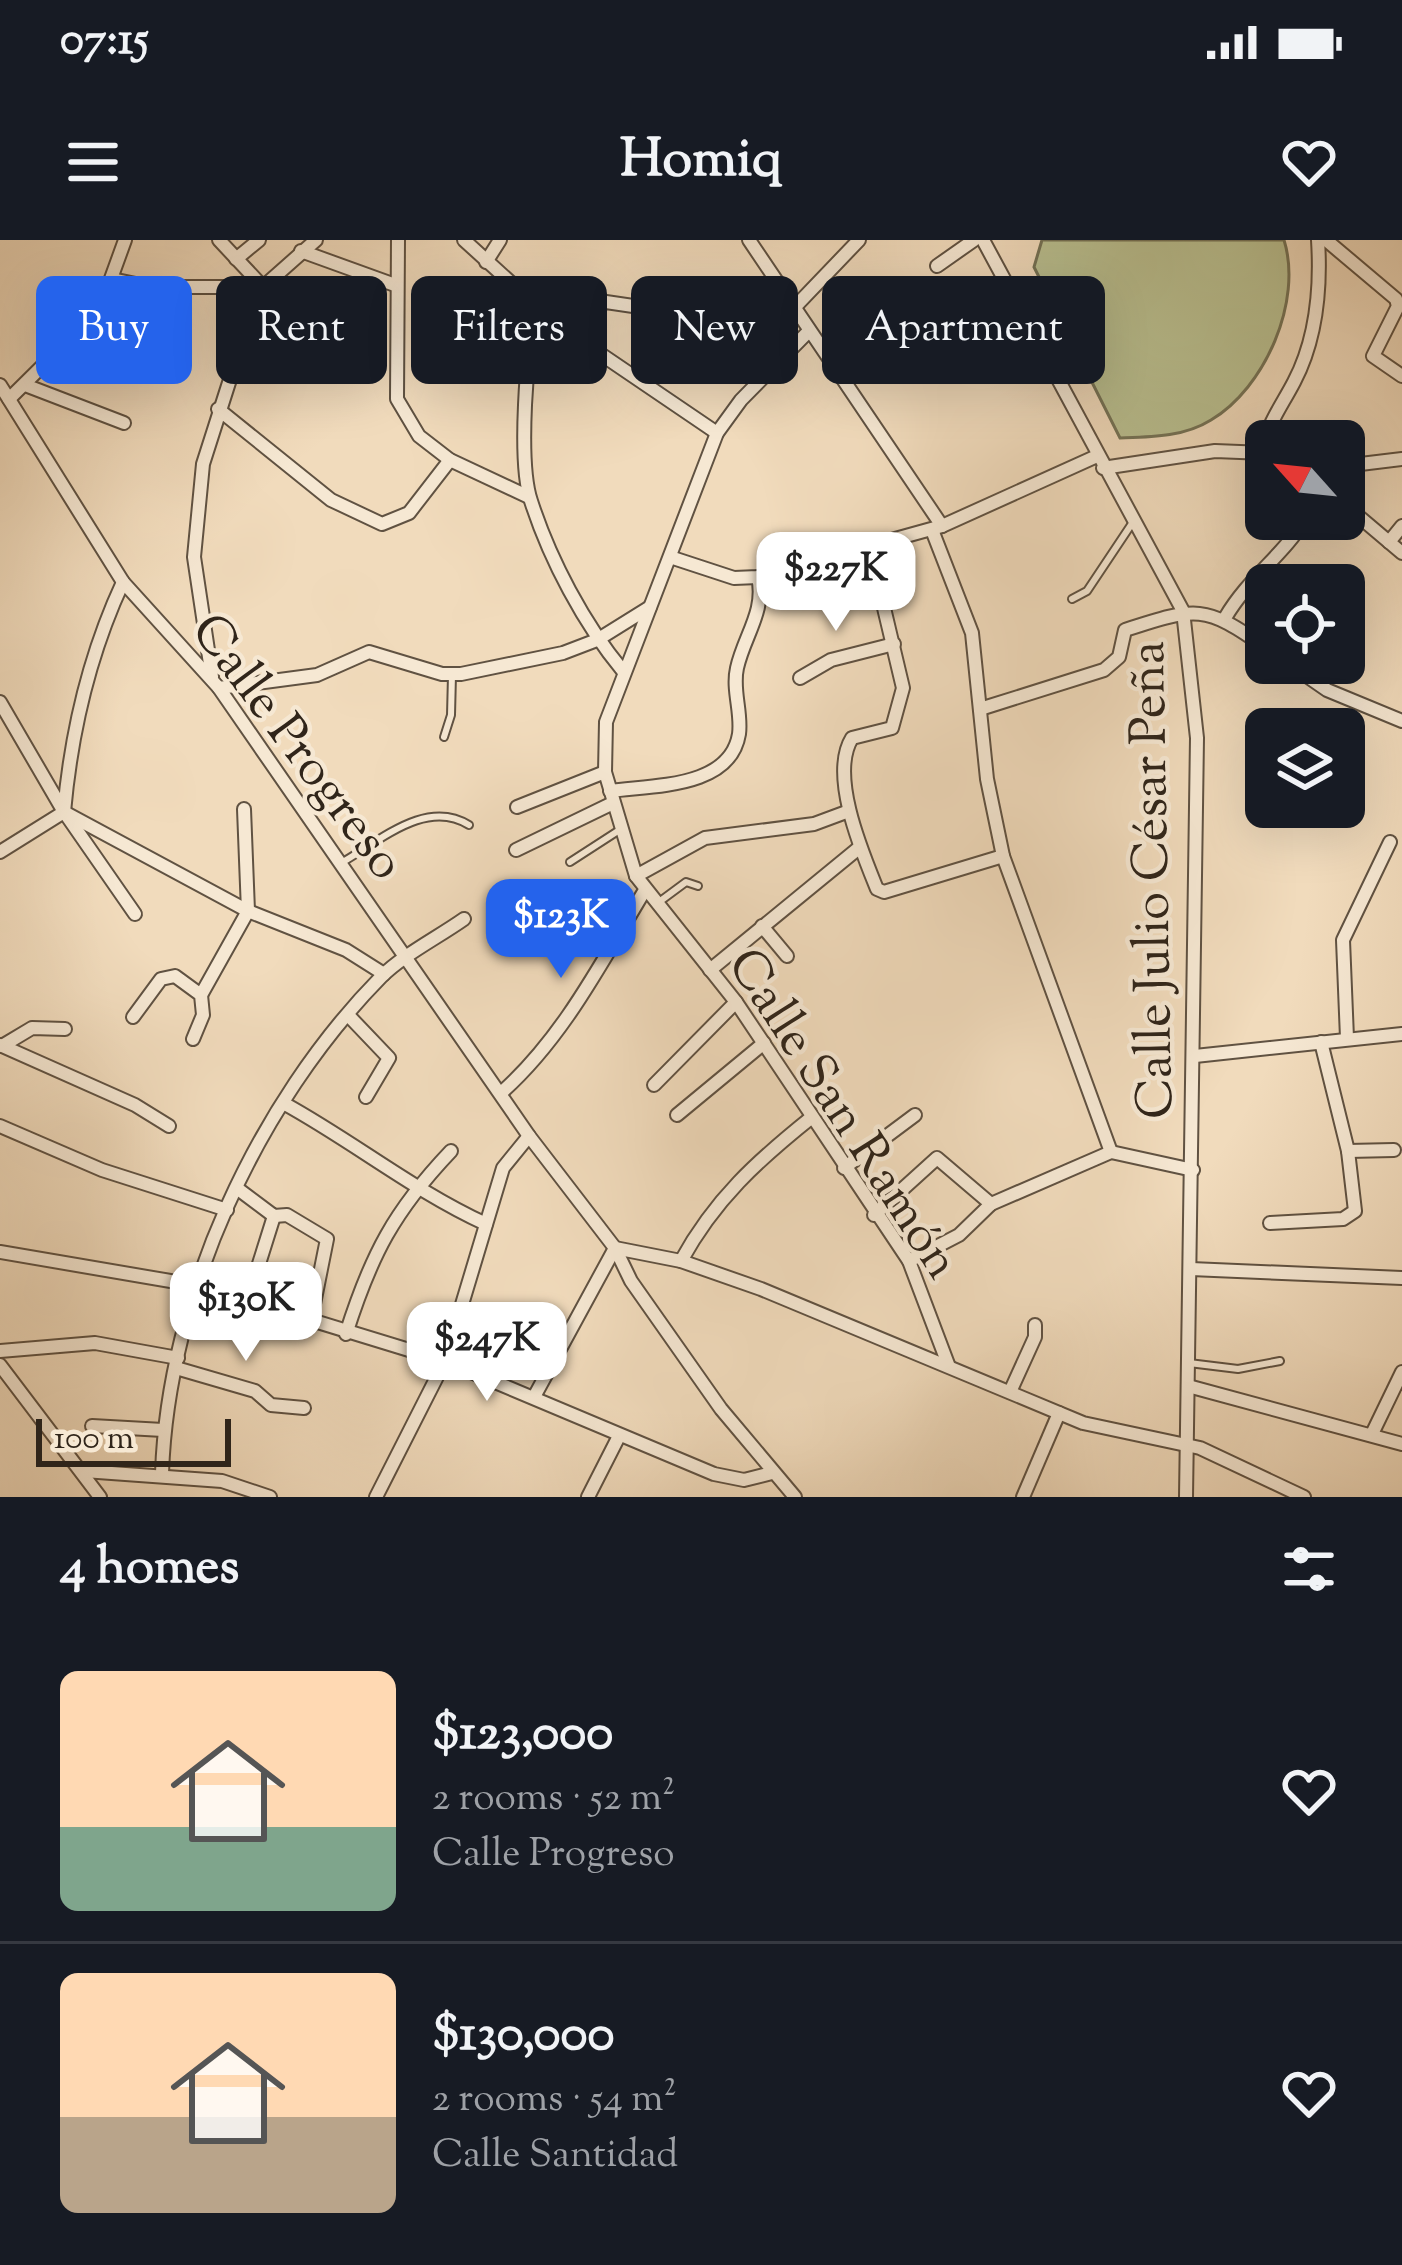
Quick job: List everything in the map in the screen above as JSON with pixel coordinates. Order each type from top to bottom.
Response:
[{"type":"street","points":[[113,276],[125,240]]},
{"type":"street","points":[[219,240],[252,276]]},
{"type":"street","points":[[236,259],[260,240]]},
{"type":"street","points":[[275,276],[316,240]]},
{"type":"street","points":[[398,240],[394,285],[397,399],[419,436],[449,460],[529,497]]},
{"type":"street","points":[[464,240],[501,276]]},
{"type":"street","points":[[485,262],[500,240]]},
{"type":"street","points":[[748,240],[771,276]]},
{"type":"street","points":[[798,304],[859,240]]},
{"type":"street","points":[[937,266],[978,240]]},
{"type":"street","name":"Calle Julio César Peña","points":[[978,240],[1183,611],[1197,738],[1186,1497]]},
{"type":"street","points":[[1322,240],[1400,303],[1373,356],[1402,376]]},
{"type":"street","points":[[1272,420],[1295,380],[1315,318],[1322,240]]},
{"type":"street","points":[[301,251],[394,285]]},
{"type":"street","points":[[798,319],[937,528],[972,633],[1003,856],[1111,1151]]},
{"type":"street","name":"Calle San Ramón","points":[[807,333],[717,433],[606,722],[605,772],[636,876],[736,1002],[909,1261],[948,1364]]},
{"type":"street","points":[[607,358],[717,433]]},
{"type":"street","points":[[9,399],[36,375]]},
{"type":"street","points":[[227,384],[203,464],[194,557],[215,683],[316,675],[369,652],[452,675],[563,653],[597,640],[650,607]]},
{"type":"street","points":[[528,384],[529,497],[597,640],[623,671]]},
{"type":"street","name":"Calle Progreso","points":[[0,385],[123,582],[215,683],[529,1136],[615,1248],[682,1354],[772,1473],[796,1497]]},
{"type":"street","points":[[25,385],[124,423]]},
{"type":"street","points":[[218,409],[332,500],[382,524],[409,513],[449,460]]},
{"type":"street","points":[[670,557],[734,578],[758,578],[937,528],[1100,462],[1245,452]]},
{"type":"street","points":[[1365,463],[1402,459]]},
{"type":"street","points":[[1365,522],[1402,553]]},
{"type":"street","points":[[1389,542],[1402,526]]},
{"type":"street","points":[[1225,618],[1246,583],[1291,540]]},
{"type":"street","points":[[870,549],[903,688],[898,720],[892,728],[852,738],[846,748],[849,811],[860,847],[884,892],[1003,856]]},
{"type":"street","points":[[516,850],[612,797],[689,782],[732,750],[739,726],[735,674],[761,600],[758,578]]},
{"type":"street","points":[[0,852],[64,812],[85,693],[105,621],[123,582]]},
{"type":"street","points":[[980,709],[1104,670],[1119,657],[1125,630],[1183,611],[1225,618],[1245,633]]},
{"type":"street","points":[[800,678],[831,660],[894,644]]},
{"type":"street","points":[[1318,684],[1402,721]]},
{"type":"street","points":[[0,702],[64,812],[135,914]]},
{"type":"street","points":[[517,807],[605,772]]},
{"type":"street","points":[[193,1039],[203,1015],[201,995],[248,910],[244,809]]},
{"type":"street","points":[[636,876],[705,838],[814,824],[849,811]]},
{"type":"street","points":[[64,812],[248,910],[346,950],[384,974]]},
{"type":"street","points":[[1346,1038],[1343,940],[1390,842]]},
{"type":"street","points":[[710,970],[860,847]]},
{"type":"street","points":[[501,1093],[529,1068],[645,890]]},
{"type":"street","points":[[161,1473],[163,1430],[177,1363],[200,1286],[238,1189],[285,1104],[348,1015],[384,974],[464,919]]},
{"type":"street","points":[[762,926],[787,956]]},
{"type":"street","points":[[133,1017],[166,976],[201,995]]},
{"type":"street","points":[[654,1085],[736,1002]]},
{"type":"street","points":[[348,1015],[389,1058],[366,1097]]},
{"type":"street","points":[[1,1045],[32,1028],[65,1029]]},
{"type":"street","points":[[1195,1056],[1402,1034]]},
{"type":"street","points":[[1270,1223],[1351,1216],[1348,1151],[1321,1042]]},
{"type":"street","points":[[677,1115],[764,1043]]},
{"type":"street","points":[[1,1045],[134,1105],[169,1126]]},
{"type":"street","points":[[285,1104],[344,1137],[415,1189],[486,1224]]},
{"type":"street","points":[[844,1168],[915,1114]]},
{"type":"street","points":[[681,1261],[706,1216],[741,1174],[812,1117]]},
{"type":"street","points":[[0,1126],[102,1170],[227,1210]]},
{"type":"street","points":[[376,1497],[445,1361],[502,1168],[529,1136]]},
{"type":"street","points":[[1348,1151],[1394,1150]]},
{"type":"street","points":[[346,1334],[379,1242],[415,1189],[451,1151]]},
{"type":"street","points":[[909,1261],[959,1234],[991,1204],[1111,1151],[1193,1170]]},
{"type":"street","points":[[874,1215],[937,1158],[991,1204]]},
{"type":"street","points":[[238,1189],[274,1216],[287,1215],[327,1239],[310,1324]]},
{"type":"street","points":[[247,1302],[274,1216]]},
{"type":"street","points":[[534,1397],[615,1248],[681,1261],[948,1364],[1083,1424],[1187,1444],[1304,1497]]},
{"type":"street","points":[[0,1252],[200,1286],[310,1324],[445,1361],[619,1438],[714,1474],[744,1480],[772,1473]]},
{"type":"street","points":[[1191,1269],[1402,1278]]},
{"type":"street","points":[[1010,1392],[1035,1337],[1035,1325]]},
{"type":"street","points":[[0,1351],[95,1343],[177,1363],[255,1391],[271,1405],[304,1408]]},
{"type":"street","points":[[0,1365],[100,1497]]},
{"type":"street","points":[[1372,1434],[1402,1372]]},
{"type":"street","points":[[1188,1386],[1402,1444]]},
{"type":"street","points":[[1023,1497],[1059,1413]]},
{"type":"street","points":[[92,1426],[163,1430]]},
{"type":"street","points":[[588,1497],[619,1438]]},
{"type":"street","points":[[84,1471],[222,1481],[270,1497]]},
{"type":"lane","points":[[1072,598],[1087,591],[1133,522]]},
{"type":"lane","points":[[444,737],[451,715],[452,675]]},
{"type":"lane","points":[[341,862],[429,814],[444,813],[469,825]]},
{"type":"lane","points":[[570,862],[622,830]]},
{"type":"lane","points":[[657,905],[686,882],[698,886]]},
{"type":"lane","points":[[543,918],[608,951]]},
{"type":"lane","points":[[1189,1363],[1238,1369],[1280,1361]]},
{"type":"green space","points":[[1042,240],[1284,240],[1289,264],[1275,341],[1248,387],[1230,406],[1190,430],[1120,438],[1093,384],[1105,384],[1105,276],[1039,276],[1034,267]]}]
